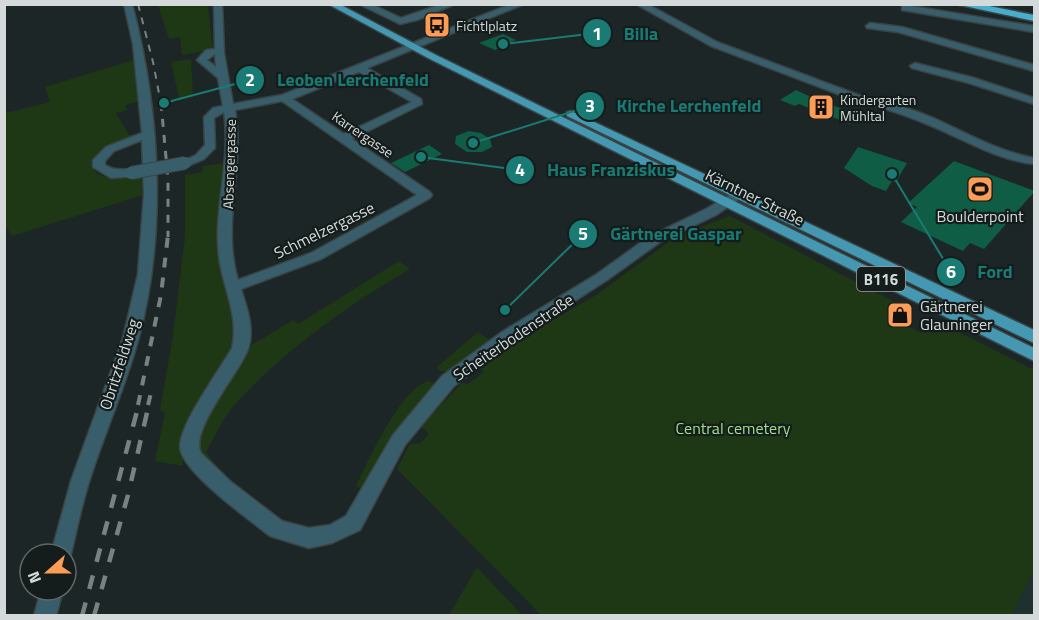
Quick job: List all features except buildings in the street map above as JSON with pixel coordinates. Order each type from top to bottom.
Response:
[{"type":"highway","points":[[960,4],[1035,18]]},
{"type":"highway","points":[[985,4],[1035,13]]},
{"type":"main road","name":"Kärntner Straße","points":[[332,4],[733,199],[1035,355]]},
{"type":"main road","name":"Kärntner Straße","points":[[348,4],[619,152],[733,199],[1035,337]]},
{"type":"street","name":"Obritzfeldweg","points":[[64,542],[80,481],[131,338],[145,274],[150,194],[147,115],[141,63],[128,4]]},
{"type":"street","name":"Absengergasse","points":[[218,4],[222,76],[230,108],[232,144],[225,249],[228,274],[233,287]]},
{"type":"street","points":[[363,4],[397,20],[427,14],[451,4]]},
{"type":"street","points":[[146,135],[110,148],[99,160],[99,167],[106,172],[131,173],[185,163],[200,157],[211,146],[209,117],[217,111],[284,98],[520,4]]},
{"type":"street","points":[[640,4],[714,44],[858,98],[939,124],[963,138],[1017,159],[1035,161]]},
{"type":"street","points":[[905,8],[1035,29]]},
{"type":"street","points":[[427,14],[459,29]]},
{"type":"street","points":[[870,26],[899,29],[1035,68]]},
{"type":"street","points":[[220,51],[209,52],[202,60],[222,76]]},
{"type":"street","points":[[915,66],[970,80],[1035,101]]},
{"type":"street","points":[[343,139],[417,104],[417,101],[359,68]]},
{"type":"street","name":"Karrergasse","points":[[284,98],[426,195]]},
{"type":"street","name":"Schmelzergasse","points":[[233,287],[316,256],[426,195]]},
{"type":"street","name":"Scheiterbodenstraße","points":[[233,287],[243,320],[243,341],[192,431],[189,448],[194,459],[217,481],[277,529],[309,538],[332,534],[353,523],[399,440],[448,381],[508,336],[602,277],[655,239],[733,199]]},
{"type":"shaded area","points":[[1034,569],[1034,615],[1012,615]]},
{"type":"green space","points":[[158,5],[208,5],[213,50],[182,55],[180,37],[169,39]]},
{"type":"green space","points":[[137,59],[140,101],[125,105],[128,110],[116,113],[129,135],[135,135],[103,150],[94,159],[92,167],[101,175],[114,178],[141,175],[143,195],[12,236],[5,225],[5,113],[50,102],[45,87]]},
{"type":"green space","points":[[191,59],[193,96],[179,98],[171,62]]},
{"type":"green space","points":[[225,163],[240,334],[187,434],[182,466],[155,461],[165,413],[160,410],[173,335],[185,237],[185,175],[202,172],[203,166]]},
{"type":"green space","name":"Central cemetery","points":[[730,216],[912,311],[902,323],[921,333],[933,319],[1034,370],[1034,569],[1012,615],[541,615],[397,469],[410,444],[420,443],[429,434],[421,426],[462,383],[468,384],[484,372],[480,368],[531,333],[596,295],[677,236]]},
{"type":"green space","points":[[399,261],[410,269],[339,314],[292,350],[250,388],[221,424],[206,452],[222,473],[258,502],[254,507],[214,475],[194,443],[247,348],[293,320],[298,324]]},
{"type":"green space","points":[[478,332],[491,341],[448,371],[439,371],[437,367]]},
{"type":"green space","points":[[429,381],[434,383],[432,387],[390,439],[363,489],[356,486],[386,426],[397,410],[418,386]]},
{"type":"green space","points":[[477,567],[522,615],[449,615]]},
{"type":"railway","points":[[138,4],[161,104]]},
{"type":"railway","points":[[161,103],[168,179],[168,235]]},
{"type":"railway","points":[[138,405],[161,295],[168,235]]},
{"type":"railway","points":[[148,405],[152,389]]},
{"type":"railway","points":[[82,616],[139,404]]},
{"type":"railway","points":[[94,616],[128,495],[149,404]]},
{"type":"place","name":"Fichtlplatz","points":[[437,25]]},
{"type":"place","name":"Billa","points":[[503,44]]},
{"type":"place","name":"Leoben Lerchenfeld","points":[[164,103]]},
{"type":"place","name":"Kindergarten Mühltal","points":[[821,107]]},
{"type":"place","name":"Kirche Lerchenfeld","points":[[473,143]]},
{"type":"place","name":"Haus Franziskus","points":[[421,157]]},
{"type":"place","name":"Ford","points":[[892,174]]},
{"type":"place","name":"Boulderpoint","points":[[980,189]]},
{"type":"place","name":"Gärtnerei Gaspar","points":[[505,310]]},
{"type":"place","name":"Gärtnerei Glauninger","points":[[900,315]]}]
